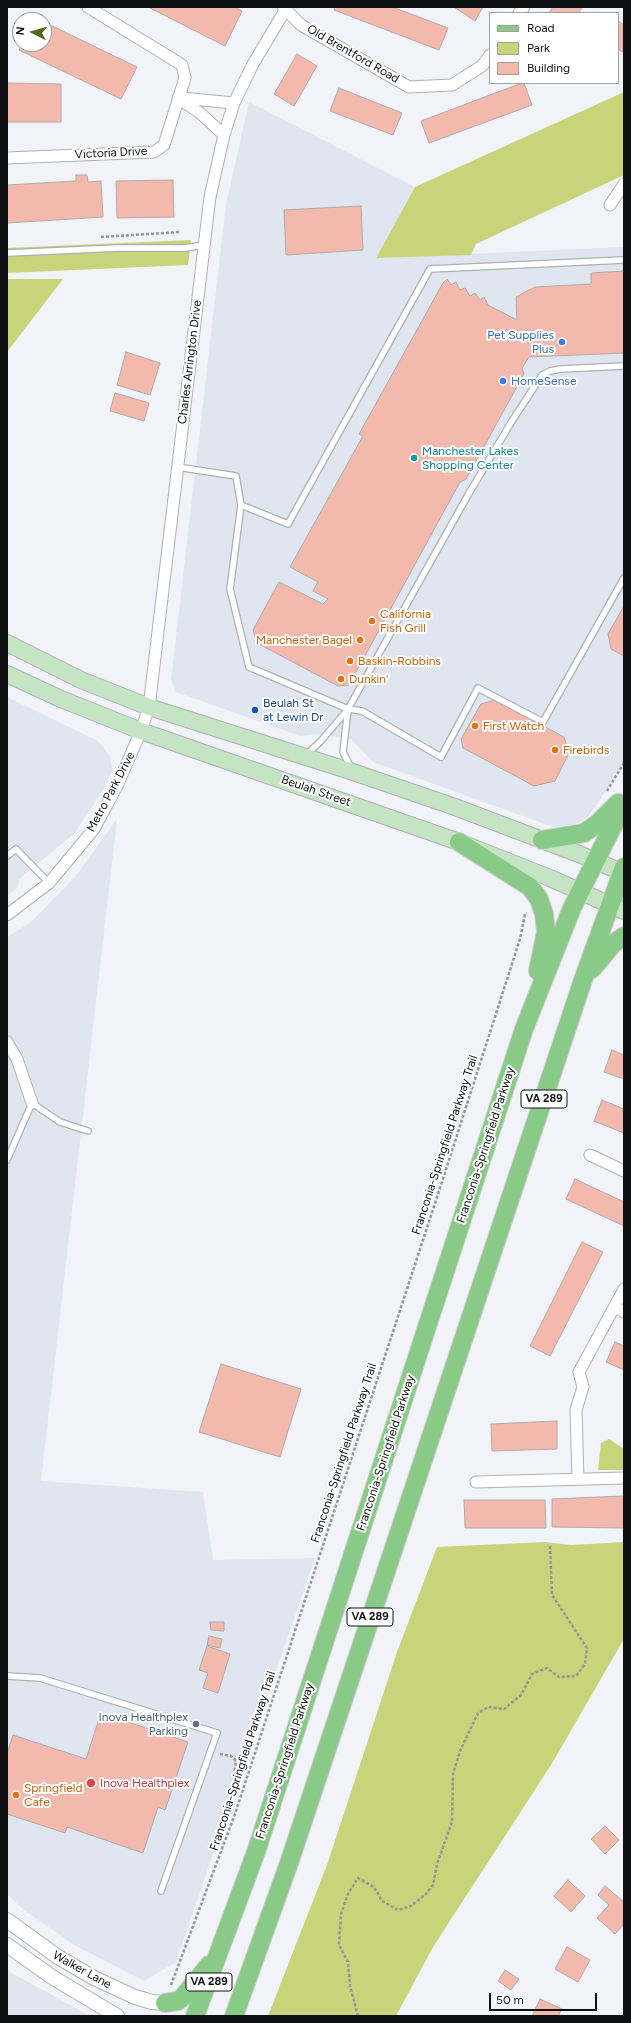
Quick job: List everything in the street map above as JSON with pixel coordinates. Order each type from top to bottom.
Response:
[{"type":"main road","points":[[7,643],[81,680],[149,707],[353,772],[542,840],[623,871],[617,908]]},
{"type":"main road","name":"Beulah Street","points":[[7,674],[61,699],[141,731],[459,842],[617,908]]},
{"type":"main road","points":[[542,840],[584,833],[597,824],[624,796]]},
{"type":"main road","name":"Franconia-Springfield Parkway","points":[[195,2016],[222,1948],[270,1809],[524,1029],[572,908],[624,804]]},
{"type":"main road","points":[[459,842],[530,887],[542,906],[546,924],[545,939],[524,1029]]},
{"type":"main road","name":"VA 289","points":[[234,2016],[288,1866],[583,980],[617,908]]},
{"type":"main road","points":[[583,980],[607,951],[624,936]]},
{"type":"main road","points":[[165,2003],[178,2001],[183,1997],[222,1948]]},
{"type":"street","name":"Victoria Drive","points":[[7,158],[154,152],[164,145],[178,98],[186,78],[182,65],[88,7]]},
{"type":"street","name":"Old Brentford Road","points":[[285,8],[301,25],[409,87],[452,85],[482,66],[489,56]]},
{"type":"street","name":"Charles Arrington Drive","points":[[141,731],[149,707],[210,197],[224,134],[234,103],[253,64],[285,8]]},
{"type":"street","points":[[178,98],[234,103]]},
{"type":"street","points":[[178,98],[200,113],[224,134]]},
{"type":"street","points":[[610,205],[624,184]]},
{"type":"street","name":"Metro Park Drive","points":[[7,915],[49,882],[94,829],[117,786],[141,731]]},
{"type":"street","points":[[7,1042],[17,1059],[32,1103]]},
{"type":"street","points":[[590,1155],[624,1170]]},
{"type":"street","points":[[578,1479],[576,1410],[583,1387],[579,1372],[624,1289]]},
{"type":"street","points":[[614,1307],[624,1312]]},
{"type":"street","points":[[476,1482],[624,1478]]},
{"type":"street","name":"Walker Lane","points":[[7,1920],[52,1954],[94,1978],[135,1997],[152,2002],[165,2003]]},
{"type":"street","name":"Walker Lane","points":[[7,1945],[46,1972],[117,2016]]},
{"type":"lane","points":[[7,253],[118,248],[185,248],[204,245]]},
{"type":"lane","points":[[242,505],[288,524],[430,269],[624,260]]},
{"type":"lane","points":[[304,757],[321,742],[348,709],[468,495],[512,421],[542,375],[550,371],[561,369],[624,366]]},
{"type":"lane","points":[[177,467],[236,476],[242,505],[230,589],[249,667],[348,709],[362,711],[441,756],[478,688],[543,722],[624,578]]},
{"type":"lane","points":[[348,709],[342,752],[353,772]]},
{"type":"lane","points":[[7,856],[16,849],[49,882]]},
{"type":"lane","points":[[7,1160],[32,1103],[60,1122],[88,1131]]},
{"type":"lane","points":[[7,1676],[40,1678],[217,1733],[161,1891]]},
{"type":"path","name":"Franconia-Springfield Parkway Trail","points":[[171,1986],[235,1814],[441,1185],[520,938],[525,914]]},
{"type":"path","points":[[358,2016],[350,1986],[348,1962],[339,1945],[341,1914],[348,1894],[358,1878],[374,1887],[382,1900],[398,1910],[411,1906],[426,1894],[433,1885],[437,1864],[452,1822],[453,1774],[460,1751],[478,1713],[488,1707],[504,1709],[521,1695],[532,1674],[548,1668],[559,1677],[576,1676],[584,1664],[587,1648],[552,1595],[550,1545]]},
{"type":"path","points":[[209,1753],[229,1755],[236,1761],[229,1812],[235,1814]]},
{"type":"shaded area","points":[[249,102],[415,187],[376,258],[624,247],[624,764],[588,817],[574,825],[553,827],[373,762],[351,739],[317,734],[300,736],[176,692],[171,680],[226,204]]},
{"type":"shaded area","points":[[7,697],[98,741],[110,756],[112,771],[105,787],[75,833],[19,879],[18,888],[7,895]]},
{"type":"shaded area","points":[[117,819],[41,1481],[203,1492],[213,1560],[315,1558],[176,1962],[144,1981],[76,1946],[25,1911],[7,1894],[7,937],[30,923],[75,877]]},
{"type":"shaded area","points":[[7,1968],[12,1973],[90,2016],[7,2016]]},
{"type":"green space","points":[[624,92],[624,175],[476,244],[471,255],[376,258],[415,187]]},
{"type":"green space","points":[[191,240],[188,265],[7,273],[7,248]]},
{"type":"green space","points":[[7,279],[63,279],[7,352]]},
{"type":"green space","points":[[609,1439],[624,1449],[624,1470],[598,1470],[601,1443]]},
{"type":"green space","points":[[545,1542],[571,1545],[624,1542],[624,1639],[551,1765],[433,1947],[396,2016],[268,2016],[327,1865],[397,1652],[437,1547]]},
{"type":"building","points":[[148,7],[234,7],[242,11],[225,46]]},
{"type":"building","points":[[335,7],[392,7],[448,28],[439,50],[334,10]]},
{"type":"building","points":[[454,7],[483,7],[475,21]]},
{"type":"building","points":[[553,7],[583,7],[579,12],[550,12]]},
{"type":"building","points":[[619,22],[624,25],[624,53],[619,50]]},
{"type":"building","points":[[52,26],[137,67],[121,99],[23,52],[52,52]]},
{"type":"building","points":[[297,54],[317,66],[294,106],[274,94]]},
{"type":"building","points":[[7,83],[61,84],[61,122],[7,122]]},
{"type":"building","points":[[519,84],[524,84],[532,105],[429,143],[421,121]]},
{"type":"building","points":[[339,88],[402,113],[393,135],[330,111]]},
{"type":"building","points":[[76,175],[87,175],[88,182],[101,181],[103,217],[7,223],[7,185],[76,181]]},
{"type":"building","points":[[173,180],[174,217],[117,218],[116,181]]},
{"type":"building","points":[[361,206],[363,250],[286,255],[284,210]]},
{"type":"building","name":"Manchester Lakes Shopping Center","points":[[624,271],[624,353],[529,357],[522,368],[524,374],[466,479],[460,482],[349,685],[338,686],[257,643],[253,630],[279,582],[323,604],[328,599],[313,591],[318,582],[290,567],[363,436],[359,434],[443,283],[447,279],[451,285],[456,282],[460,290],[465,288],[470,296],[475,293],[480,300],[484,297],[488,305],[517,320],[516,297],[535,287],[591,284],[591,273]]},
{"type":"building","points":[[126,352],[160,363],[150,395],[117,385]]},
{"type":"building","points":[[115,393],[149,403],[144,421],[110,411]]},
{"type":"building","points":[[624,606],[624,656],[611,649],[608,634]]},
{"type":"building","points":[[495,700],[564,737],[569,753],[555,781],[534,786],[463,748],[461,739],[481,704]]},
{"type":"building","points":[[612,1050],[624,1055],[624,1079],[604,1072]]},
{"type":"building","points":[[602,1100],[624,1109],[624,1133],[594,1121]]},
{"type":"building","points":[[575,1179],[624,1202],[624,1226],[566,1199]]},
{"type":"building","points":[[582,1242],[603,1252],[550,1356],[530,1346]]},
{"type":"building","points":[[615,1342],[624,1346],[624,1370],[606,1362]]},
{"type":"building","points":[[221,1364],[301,1389],[280,1457],[199,1432]]},
{"type":"building","points":[[557,1421],[557,1449],[492,1451],[491,1424]]},
{"type":"building","points":[[624,1496],[624,1528],[552,1527],[552,1499]]},
{"type":"building","points":[[464,1500],[545,1500],[546,1528],[465,1528]]},
{"type":"building","points":[[210,1622],[224,1622],[224,1631],[211,1630]]},
{"type":"building","points":[[209,1636],[222,1639],[220,1648],[207,1645]]},
{"type":"building","points":[[207,1646],[230,1654],[218,1693],[203,1688],[208,1673],[199,1670]]},
{"type":"building","name":"Inova Healthplex","points":[[101,1713],[188,1742],[165,1810],[158,1807],[143,1853],[67,1827],[65,1833],[7,1814],[7,1754],[13,1735],[86,1759]]},
{"type":"building","points":[[605,1826],[619,1840],[605,1854],[591,1839]]},
{"type":"building","points":[[568,1880],[585,1896],[571,1912],[554,1896]]},
{"type":"building","points":[[605,1886],[624,1902],[624,1924],[615,1934],[597,1918],[609,1905],[598,1895]]},
{"type":"building","points":[[567,1947],[590,1960],[578,1982],[555,1969]]},
{"type":"building","points":[[505,1970],[519,1979],[511,1990],[498,1981]]},
{"type":"building","points":[[540,1999],[562,2009],[558,2016],[532,2016]]},
{"type":"place","name":"Pet Supplies Plus","points":[[562,342]]},
{"type":"place","name":"HomeSense","points":[[503,381]]},
{"type":"place","name":"Manchester Lakes Shopping Center","points":[[414,458]]},
{"type":"place","name":"California Fish Grill","points":[[372,621]]},
{"type":"place","name":"Manchester Bagel","points":[[360,640]]},
{"type":"place","name":"Baskin-Robbins","points":[[350,661]]},
{"type":"place","name":"Dunkin'","points":[[341,679]]},
{"type":"place","name":"Beulah St at Lewin Dr","points":[[255,710]]},
{"type":"place","name":"First Watch","points":[[475,726]]},
{"type":"place","name":"Firebirds","points":[[555,750]]},
{"type":"place","name":"Inova Healthplex Parking","points":[[196,1724]]},
{"type":"place","name":"Inova Healthplex","points":[[91,1783]]},
{"type":"place","name":"Springfield Cafe","points":[[16,1795]]}]
